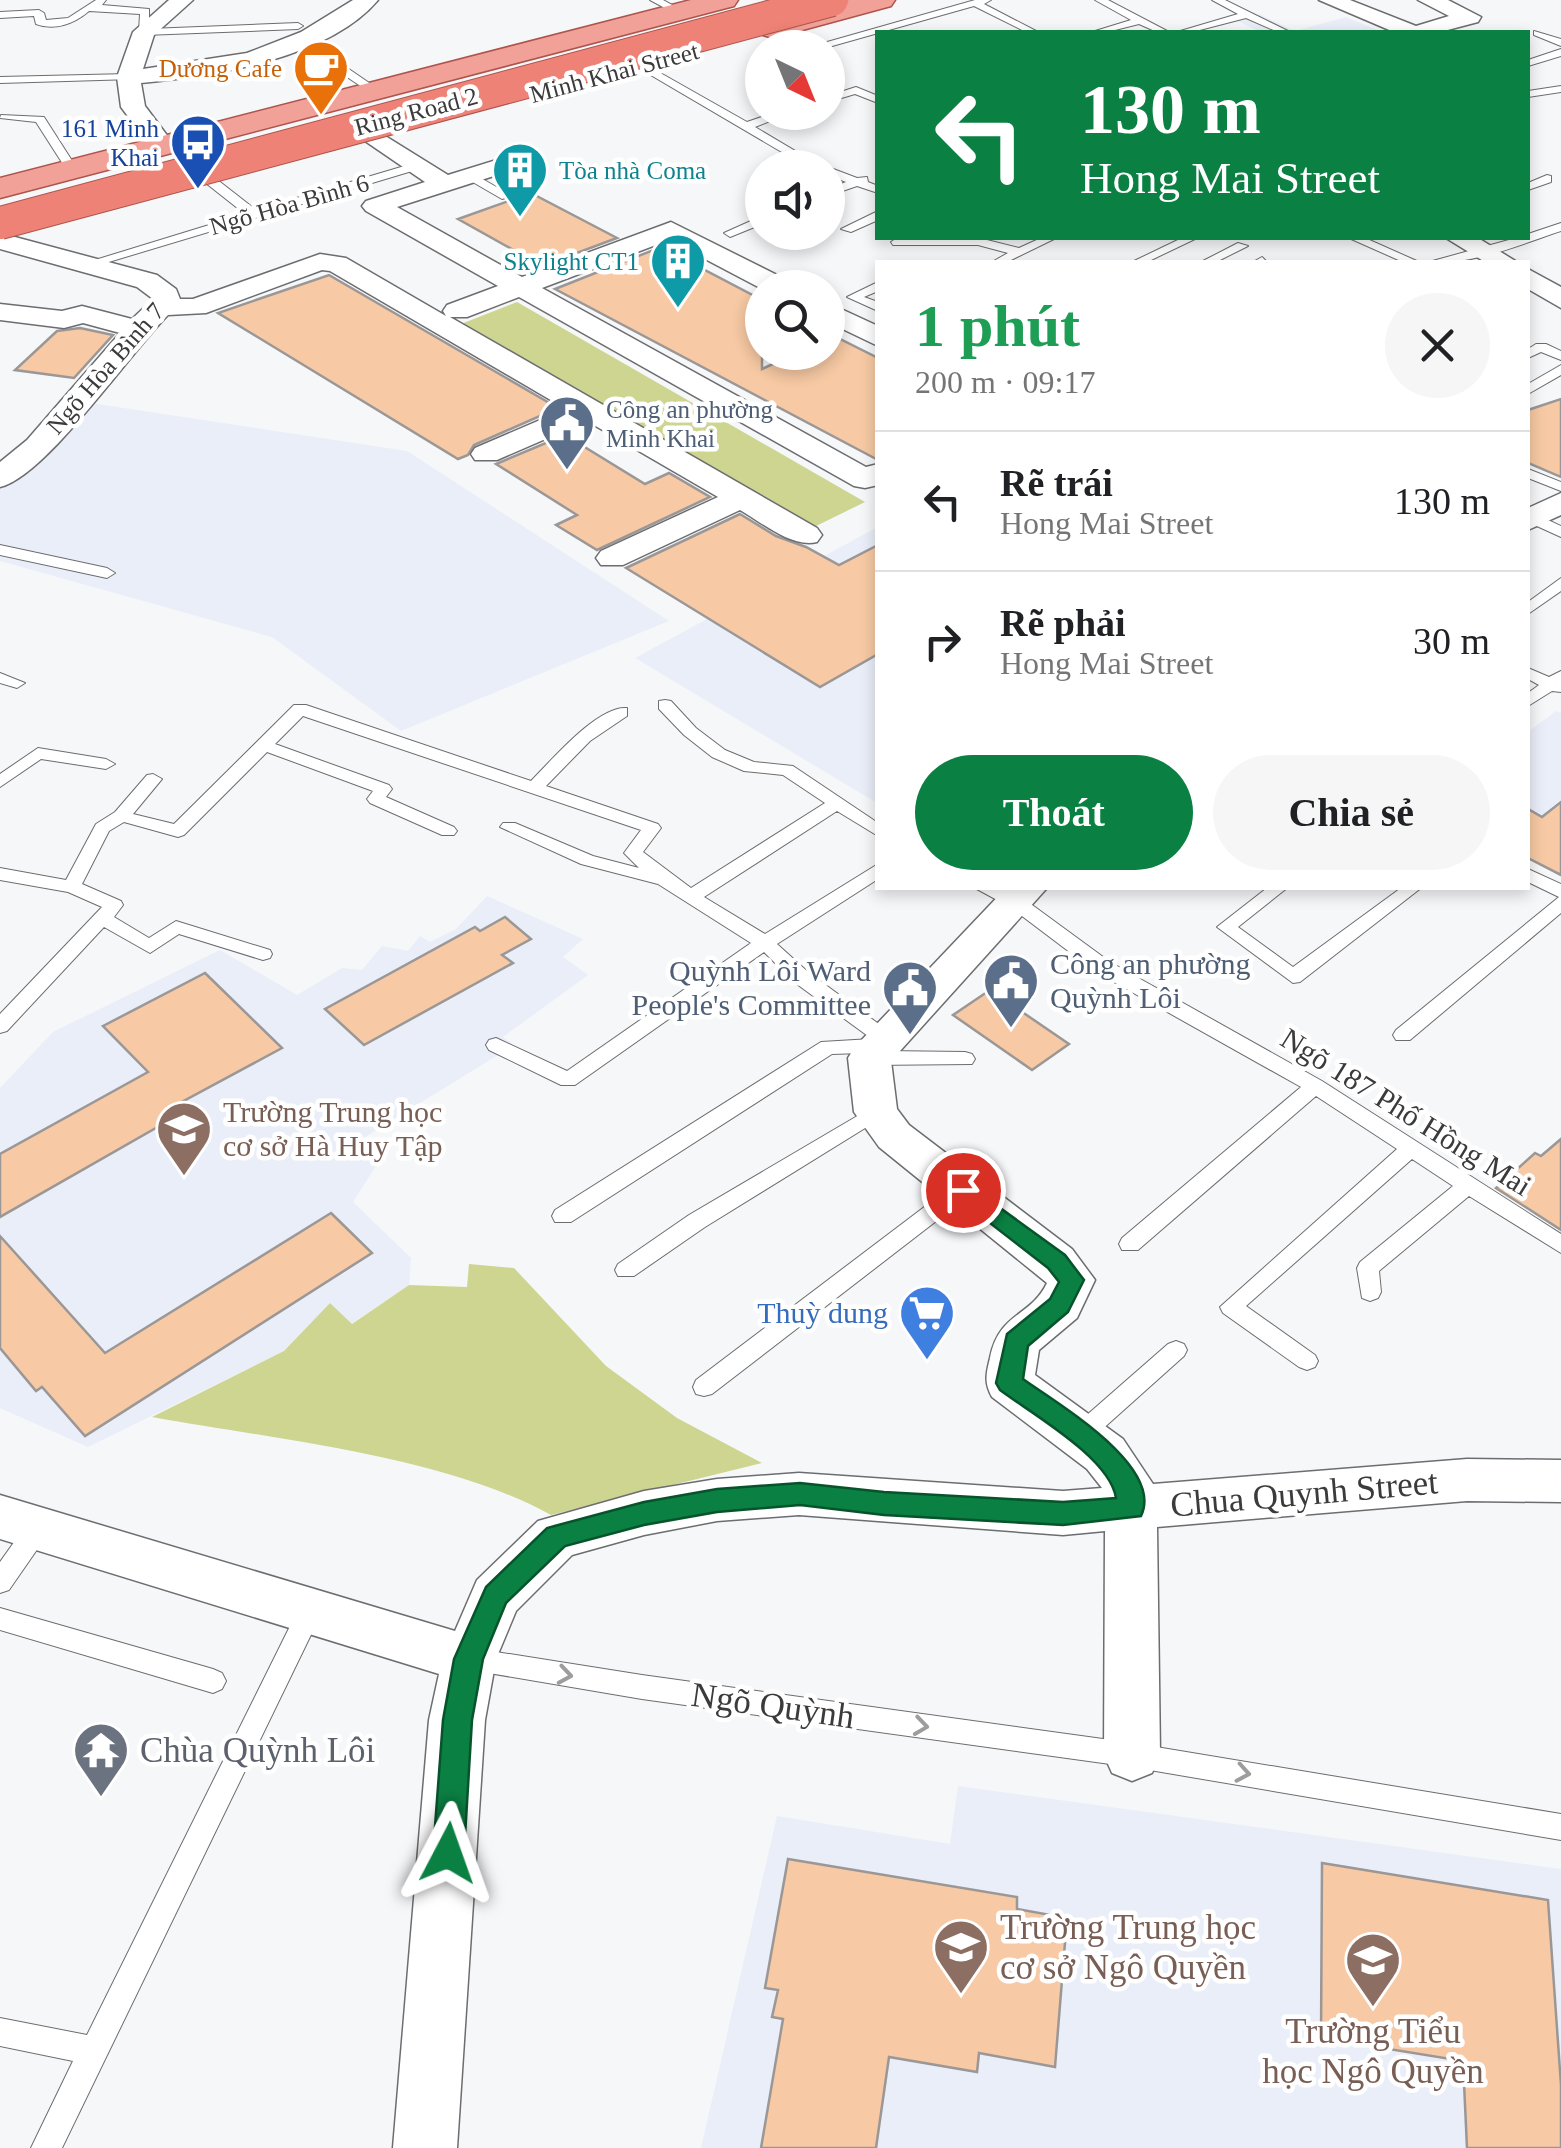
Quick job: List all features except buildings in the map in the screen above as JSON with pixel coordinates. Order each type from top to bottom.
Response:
[{"type":"highway","name":"Ring Road 2","points":[[0,207],[780,0]]},
{"type":"highway","name":"Ring Road 2","points":[[0,223],[865,15]]},
{"type":"main road","name":"Minh Khai Street","points":[[0,188],[556,44],[668,6],[724,0]]},
{"type":"main road","name":"Minh Khai Street","points":[[0,238],[626,68],[865,15]]},
{"type":"main road","points":[[556,44],[550,53],[556,65],[583,73],[626,68]]},
{"type":"main road","points":[[415,81],[449,81],[476,90],[480,100],[466,112]]},
{"type":"street","points":[[163,146],[133,107],[129,77],[144,32],[182,0]]},
{"type":"street","points":[[129,77],[214,69],[267,56],[331,27],[367,0]]},
{"type":"street","points":[[1330,0],[1411,30]]},
{"type":"street","points":[[1423,30],[1470,17],[1429,0]]},
{"type":"street","name":"Ngõ Hòa Bình 6","points":[[374,136],[418,166],[456,179]]},
{"type":"street","points":[[516,161],[375,206],[864,479],[875,474]]},
{"type":"street","points":[[457,311],[671,230],[747,270]]},
{"type":"street","name":"Ngõ Hòa Bình 7","points":[[0,238],[146,281],[166,295],[167,301],[138,328],[38,446],[0,478]]},
{"type":"street","points":[[1462,240],[1495,257]]},
{"type":"street","points":[[162,307],[196,307],[307,266],[336,264],[806,535]]},
{"type":"street","points":[[0,312],[64,320],[82,314],[138,328]]},
{"type":"street","points":[[845,321],[875,336]]},
{"type":"street","points":[[486,454],[588,410]]},
{"type":"street","points":[[612,558],[739,499]]},
{"type":"street","points":[[1530,520],[1561,502]]},
{"type":"street","points":[[1010,893],[877,1047],[876,1112],[894,1136],[1056,1262],[1072,1280],[1060,1305],[1016,1341],[1009,1383],[1106,1454],[1128,1484],[1132,1754]]},
{"type":"street","name":"Chua Quynh Street","points":[[425,2148],[458,1720],[469,1659],[496,1596],[556,1537],[717,1500],[800,1494],[1063,1513],[1467,1480],[1561,1481]]},
{"type":"street","name":"Ngõ Quỳnh","points":[[18,1524],[469,1659]]},
{"type":"lane","points":[[1100,0],[1160,30]]},
{"type":"lane","points":[[1217,0],[1281,30]]},
{"type":"lane","points":[[840,30],[865,15],[981,1],[1030,30]]},
{"type":"lane","points":[[7,11],[39,13],[40,24],[70,21],[97,4],[144,11],[144,32],[298,26]]},
{"type":"lane","points":[[1189,30],[1248,14]]},
{"type":"lane","points":[[1104,30],[1141,20]]},
{"type":"lane","points":[[1538,34],[1561,43]]},
{"type":"lane","points":[[1530,62],[1561,52]]},
{"type":"lane","points":[[310,59],[339,67],[375,91]]},
{"type":"lane","points":[[626,68],[785,150]]},
{"type":"lane","points":[[0,80],[129,77]]},
{"type":"lane","points":[[1530,94],[1561,89]]},
{"type":"lane","points":[[845,94],[856,90],[875,99]]},
{"type":"lane","points":[[4,117],[40,118],[72,170]]},
{"type":"lane","name":"Ngõ Hòa Bình 6","points":[[88,264],[418,166]]},
{"type":"lane","points":[[845,187],[875,177]]},
{"type":"lane","points":[[845,178],[875,189]]},
{"type":"lane","points":[[456,179],[506,196]]},
{"type":"lane","points":[[1530,186],[1548,179]]},
{"type":"lane","points":[[211,181],[254,215]]},
{"type":"lane","points":[[846,229],[875,217]]},
{"type":"lane","points":[[730,233],[745,227]]},
{"type":"lane","points":[[1459,260],[1495,257],[1561,227]]},
{"type":"lane","points":[[994,240],[1035,260]]},
{"type":"lane","points":[[1002,260],[1046,240]]},
{"type":"lane","points":[[1142,260],[1188,240]]},
{"type":"lane","points":[[1361,240],[1408,260]]},
{"type":"lane","points":[[897,242],[978,242],[1020,252]]},
{"type":"lane","points":[[1211,260],[1242,246]]},
{"type":"lane","points":[[875,287],[853,297],[875,306]]},
{"type":"lane","points":[[1530,353],[1541,347],[1561,356]]},
{"type":"lane","points":[[1530,389],[1561,369]]},
{"type":"lane","points":[[1530,474],[1561,487]]},
{"type":"lane","points":[[1530,520],[1561,532]]},
{"type":"lane","points":[[0,550],[108,574]]},
{"type":"lane","points":[[1530,607],[1561,583]]},
{"type":"lane","points":[[1530,673],[1558,683]]},
{"type":"lane","points":[[1530,700],[1558,683]]},
{"type":"lane","points":[[664,705],[696,741],[761,773],[788,770],[875,829]]},
{"type":"lane","points":[[121,816],[178,830],[300,709],[652,828],[632,853],[664,880],[764,942],[877,1047]]},
{"type":"lane","points":[[534,788],[584,737],[621,712]]},
{"type":"lane","points":[[263,745],[384,789],[376,799],[448,830]]},
{"type":"lane","points":[[0,782],[38,754],[106,764]]},
{"type":"lane","points":[[72,887],[102,828],[121,816],[154,778]]},
{"type":"lane","points":[[692,896],[836,804]]},
{"type":"lane","points":[[509,827],[587,860],[664,880]]},
{"type":"lane","points":[[496,1045],[568,1080],[764,942],[875,872]]},
{"type":"lane","points":[[0,874],[72,887],[150,947],[176,927],[263,954]]},
{"type":"lane","points":[[1530,876],[1561,892]]},
{"type":"lane","points":[[1275,890],[1226,927],[1294,978],[1409,890]]},
{"type":"lane","name":"Ngõ 187 Phố Hồng Mai","points":[[1010,893],[1102,967],[1315,1086],[1561,1245]]},
{"type":"lane","points":[[1403,1035],[1561,903]]},
{"type":"lane","points":[[0,1026],[108,912]]},
{"type":"lane","points":[[563,1216],[828,1047],[877,1047],[965,1058]]},
{"type":"lane","points":[[1130,1244],[1315,1086]]},
{"type":"lane","points":[[626,1270],[696,1222],[876,1112]]},
{"type":"lane","points":[[1307,1361],[1231,1308],[1411,1148]]},
{"type":"lane","points":[[1370,1292],[1368,1268],[1468,1185]]},
{"type":"lane","points":[[704,1387],[963,1190]]},
{"type":"lane","points":[[1080,1435],[1176,1350]]},
{"type":"lane","points":[[0,1582],[18,1524]]},
{"type":"lane","points":[[46,2148],[310,1612]]},
{"type":"lane","points":[[0,1618],[212,1681]]},
{"type":"lane","name":"Ngõ Quỳnh","points":[[469,1659],[642,1688],[1132,1754],[1561,1826]]},
{"type":"lane","points":[[0,2032],[94,2051]]},
{"type":"shaded area","points":[[1259,14],[1293,30],[1256,30],[1236,20]]},
{"type":"shaded area","points":[[1346,17],[1377,30],[1299,30]]},
{"type":"shaded area","points":[[84,402],[407,451],[669,621],[401,731],[272,637],[0,561],[0,478]]},
{"type":"shaded area","points":[[874,529],[875,802],[635,658]]},
{"type":"shaded area","points":[[1556,711],[1561,713],[1561,875],[1530,859],[1530,730]]},
{"type":"shaded area","name":"Trường Trung học cơ sở Hà Huy Tập","points":[[487,896],[583,939],[563,957],[588,975],[503,1037],[514,1045],[365,1137],[383,1155],[353,1202],[411,1258],[409,1285],[351,1324],[330,1303],[284,1351],[88,1447],[0,1408],[0,1088],[53,1032],[220,950],[297,995],[342,968],[362,970],[382,946],[408,951],[420,936],[430,942],[456,929]]},
{"type":"shaded area","points":[[958,1786],[1561,1869],[1561,2148],[701,2148],[777,1816],[950,1844]]},
{"type":"green space","points":[[517,302],[865,502],[812,528],[461,324]]},
{"type":"green space","points":[[469,1264],[514,1268],[606,1366],[677,1418],[762,1463],[551,1515],[461,1478],[410,1464],[152,1417],[284,1351],[330,1303],[352,1324],[409,1285],[467,1287]]},
{"type":"place","name":"Dương Cafe","points":[[321,117]]},
{"type":"place","name":"161 Minh Khai","points":[[198,191]]},
{"type":"place","name":"Tòa nhà Coma","points":[[520,219]]},
{"type":"place","name":"Skylight CT1","points":[[678,310]]},
{"type":"place","name":"Công an phường Minh Khai","points":[[567,472]]},
{"type":"place","name":"Công an phường Quỳnh Lôi","points":[[1011,1030]]},
{"type":"place","name":"Quỳnh Lôi Ward People's Committee","points":[[910,1037]]},
{"type":"place","name":"Trường Trung học cơ sở Hà Huy Tập","points":[[184,1178]]},
{"type":"place","name":"Thuỳ dung","points":[[927,1362]]},
{"type":"place","name":"Chùa Quỳnh Lôi","points":[[101,1799]]},
{"type":"place","name":"Trường Trung học cơ sở Ngô Quyền","points":[[961,1996]]},
{"type":"place","name":"Trường Tiểu học Ngô Quyền","points":[[1373,2009]]},
{"type":"route","points":[[448,1853],[458,1720],[469,1659],[496,1596],[556,1537],[717,1500],[800,1494],[1063,1513],[1131,1508],[1128,1484],[1106,1454],[1009,1383],[1016,1341],[1060,1305],[1072,1280],[1056,1262],[963,1190]]}]
